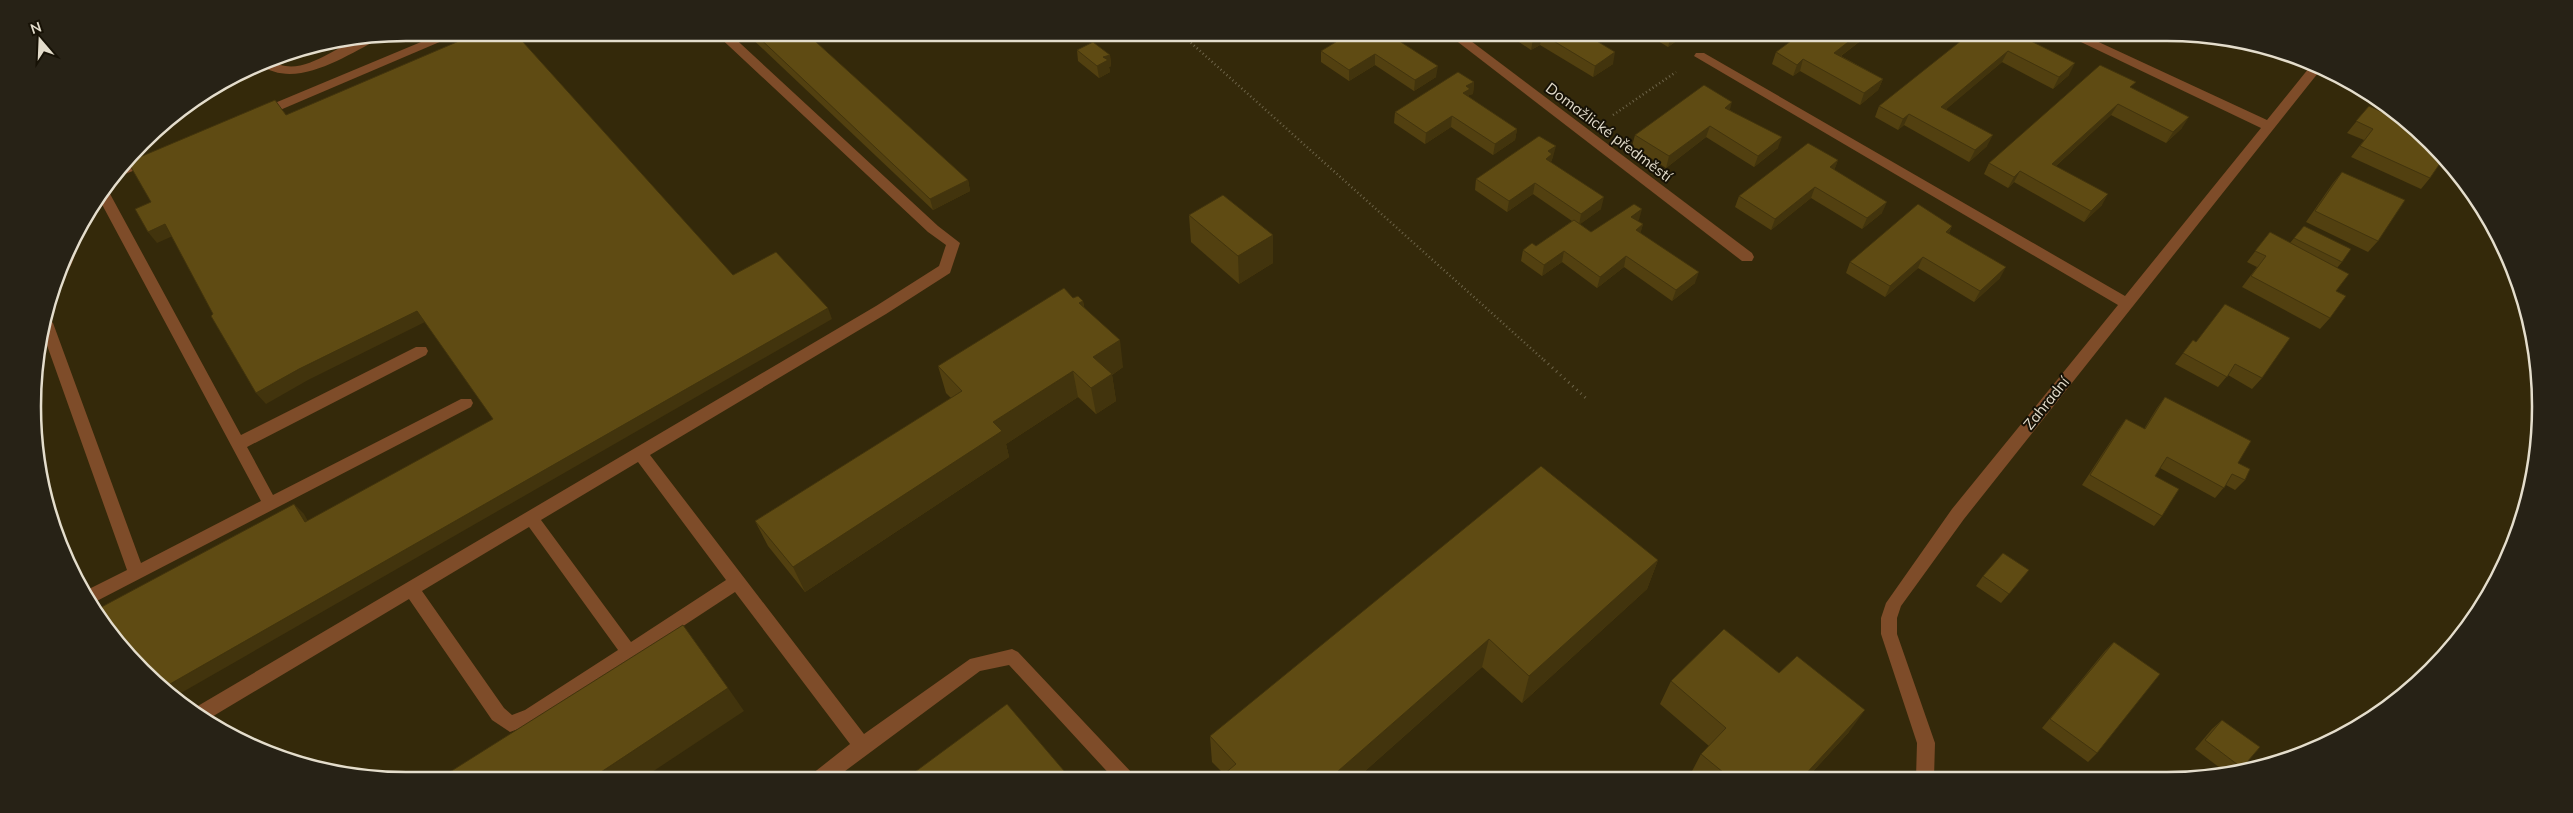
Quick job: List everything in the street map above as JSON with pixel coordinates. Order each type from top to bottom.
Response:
[{"type":"street","points":[[254,116],[435,41]]},
{"type":"street","points":[[205,711],[873,315],[945,269],[953,243],[933,229],[730,41]]},
{"type":"street","name":"Domažlické předměstí","points":[[1463,41],[1748,257]]},
{"type":"street","points":[[2085,41],[2268,126]]},
{"type":"street","points":[[269,68],[286,71],[303,68],[339,55],[359,44]]},
{"type":"street","points":[[1700,56],[2126,303]]},
{"type":"street","name":"Zahradní","points":[[1925,772],[1926,743],[1889,634],[1889,618],[1894,603],[1964,506],[2313,72]]},
{"type":"street","points":[[132,166],[161,154]]},
{"type":"street","points":[[106,200],[270,504]]},
{"type":"street","points":[[49,331],[136,573]]},
{"type":"street","points":[[238,444],[421,352]]},
{"type":"street","points":[[94,595],[466,403]]},
{"type":"street","points":[[640,453],[862,746]]},
{"type":"street","points":[[531,518],[629,652]]},
{"type":"street","points":[[411,589],[498,714],[510,724],[531,716],[737,582]]},
{"type":"street","points":[[828,772],[976,664],[1012,657],[1119,772]]},
{"type":"path","points":[[1189,41],[1588,400]]},
{"type":"path","points":[[1586,134],[1700,56]]},
{"type":"building","points":[[459,41],[522,41],[733,275],[776,252],[828,308],[170,684],[148,665],[132,647],[102,607],[294,504],[305,522],[493,419],[417,311],[299,369],[256,393],[211,316],[213,314],[165,224],[148,232],[135,209],[151,202],[131,167],[140,157],[275,100],[286,115]]},
{"type":"building","points":[[763,41],[815,41],[968,180],[930,199]]},
{"type":"building","points":[[1337,41],[1399,41],[1438,66],[1415,80],[1375,54],[1349,70],[1321,51]]},
{"type":"building","points":[[1554,41],[1597,41],[1615,52],[1595,66]]},
{"type":"building","points":[[1791,41],[1849,41],[1834,53],[1883,79],[1864,93],[1803,59],[1797,65],[1776,52]]},
{"type":"building","points":[[1961,41],[2031,41],[2075,63],[2059,77],[2008,51],[1941,107],[1993,135],[1975,150],[1909,114],[1903,119],[1879,106]]},
{"type":"building","points":[[1093,42],[1110,55],[1103,57],[1108,60],[1097,66],[1077,50]]},
{"type":"building","points":[[2100,65],[2136,82],[2130,87],[2189,117],[2173,132],[2118,104],[2052,164],[2108,194],[2091,211],[2020,171],[2014,177],[1989,163]]},
{"type":"building","points":[[1458,72],[1474,82],[1466,86],[1470,89],[1463,93],[1517,129],[1495,144],[1452,116],[1426,133],[1395,112]]},
{"type":"building","points":[[1704,85],[1732,102],[1725,108],[1782,137],[1758,156],[1710,126],[1669,156],[1635,135]]},
{"type":"building","points":[[2369,106],[2382,112],[2425,148],[2439,164],[2430,178],[2360,146],[2373,129],[2356,121]]},
{"type":"building","points":[[1539,136],[1556,146],[1548,151],[1552,154],[1546,159],[1604,197],[1581,214],[1535,183],[1509,201],[1476,179]]},
{"type":"building","points":[[1808,143],[1838,160],[1830,167],[1887,202],[1867,218],[1815,187],[1775,219],[1739,196]]},
{"type":"building","points":[[2342,172],[2405,200],[2378,241],[2315,211]]},
{"type":"building","points":[[1223,195],[1273,235],[1238,256],[1189,215]]},
{"type":"building","points":[[1634,204],[1642,209],[1631,217],[1643,224],[1636,230],[1699,272],[1676,290],[1626,256],[1600,277],[1564,251],[1544,265],[1523,250],[1532,243],[1536,246],[1574,220],[1591,232]]},
{"type":"building","points":[[1918,204],[1952,226],[1946,232],[2006,267],[1980,291],[1923,257],[1890,286],[1850,262]]},
{"type":"building","points":[[2304,226],[2351,249],[2342,262],[2294,238]]},
{"type":"building","points":[[2270,232],[2349,274],[2336,291],[2346,296],[2330,318],[2251,276],[2266,256],[2255,251]]},
{"type":"building","points":[[1064,288],[1073,298],[1078,296],[1083,301],[1079,303],[1120,340],[1093,357],[1112,374],[1091,388],[1073,371],[993,422],[1002,431],[793,567],[755,521],[962,391],[938,366]]},
{"type":"building","points":[[2225,304],[2290,338],[2262,378],[2235,364],[2227,377],[2183,353],[2193,340],[2196,342]]},
{"type":"building","points":[[2165,397],[2251,441],[2238,463],[2250,469],[2245,480],[2232,474],[2224,488],[2167,457],[2155,476],[2179,489],[2162,516],[2090,475],[2126,419],[2145,429]]},
{"type":"building","points":[[1541,466],[1658,560],[1529,676],[1489,639],[1337,772],[1227,772],[1236,764],[1210,736]]},
{"type":"building","points":[[2003,553],[2029,570],[2009,594],[1983,576]]},
{"type":"building","points":[[683,625],[728,688],[601,772],[450,772]]},
{"type":"building","points":[[1724,629],[1779,673],[1797,656],[1865,710],[1808,772],[1723,772],[1701,754],[1726,728],[1671,681]]},
{"type":"building","points":[[2114,642],[2160,674],[2097,753],[2050,719]]},
{"type":"building","points":[[1007,704],[1065,772],[915,772]]},
{"type":"building","points":[[2222,720],[2260,747],[2246,763],[2238,765],[2205,740]]}]
